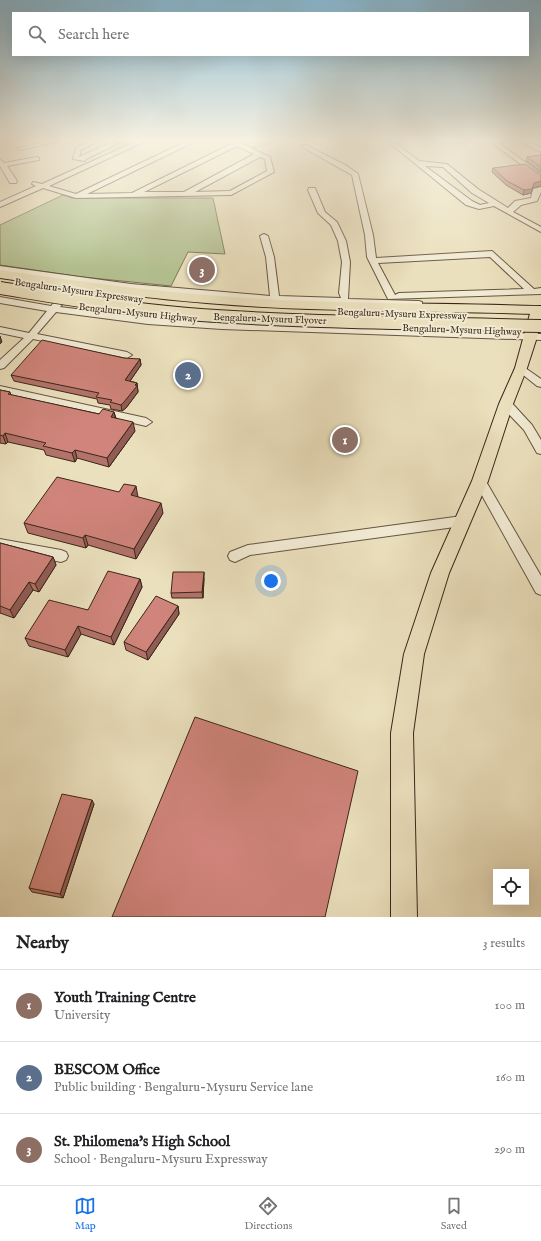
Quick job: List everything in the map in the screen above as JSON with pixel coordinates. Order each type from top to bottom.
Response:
[{"type":"highway","name":"Bengaluru-Mysuru Expressway","points":[[0,274],[76,282],[169,296],[248,302],[540,311]]},
{"type":"highway","name":"Bengaluru-Mysuru Expressway","points":[[0,278],[117,296],[190,304],[263,308],[540,311]]},
{"type":"highway","name":"Bengaluru-Mysuru Flyover","points":[[0,288],[110,305],[202,315],[537,332]]},
{"type":"highway","name":"Bengaluru-Mysuru Highway","points":[[0,294],[57,306],[216,320],[537,332]]},
{"type":"main road","points":[[404,917],[404,725],[414,654],[440,573],[480,481],[506,404],[537,332],[540,311]]},
{"type":"street","points":[[0,205],[43,183]]},
{"type":"street","points":[[0,199],[44,183]]},
{"type":"street","points":[[76,196],[104,183]]},
{"type":"street","points":[[132,195],[157,183]]},
{"type":"street","points":[[184,195],[207,183]]},
{"type":"street","points":[[39,185],[76,196],[184,195],[231,194],[251,183]]},
{"type":"street","points":[[357,183],[369,235],[368,244],[373,261],[391,297]]},
{"type":"street","points":[[442,183],[468,203],[480,207],[494,204]]},
{"type":"street","points":[[466,183],[494,204],[541,230]]},
{"type":"street","points":[[508,212],[518,203],[534,199],[536,191],[541,189]]},
{"type":"street","points":[[312,190],[322,213],[334,224],[342,241],[346,262],[345,299],[537,292]]},
{"type":"street","points":[[264,236],[270,257],[275,299]]},
{"type":"street","points":[[373,261],[492,254],[537,292]]},
{"type":"street","name":"Bengaluru-Mysuru Expressway","points":[[0,269],[76,282],[275,299],[345,299],[540,311]]},
{"type":"street","points":[[0,366],[31,336],[76,282]]},
{"type":"street","points":[[0,300],[57,306]]},
{"type":"street","points":[[0,330],[127,355]]},
{"type":"street","points":[[521,368],[541,384]]},
{"type":"street","points":[[0,389],[146,422]]},
{"type":"street","points":[[506,404],[528,428],[541,450]]},
{"type":"street","points":[[480,481],[541,589]]},
{"type":"street","points":[[235,556],[248,550],[462,521]]},
{"type":"street","points":[[0,544],[61,556]]},
{"type":"green space","points":[[63,195],[72,198],[213,198],[225,254],[188,252],[171,286],[82,277],[0,265],[0,225]]},
{"type":"building","points":[[510,183],[535,183],[532,189],[524,190]]},
{"type":"building","points":[[42,340],[124,358],[140,359],[125,380],[137,383],[135,385],[137,386],[121,405],[110,402],[112,400],[96,397],[99,393],[11,375]]},
{"type":"building","points":[[0,390],[10,392],[8,394],[99,414],[103,409],[114,412],[111,417],[133,422],[107,458],[75,450],[72,453],[43,446],[46,443],[5,433],[3,436],[0,435]]},
{"type":"building","points":[[57,477],[119,492],[124,484],[136,486],[131,495],[161,503],[134,549],[85,535],[83,538],[24,523]]},
{"type":"building","points":[[0,543],[53,557],[35,584],[29,582],[10,610],[0,606]]},
{"type":"building","points":[[108,571],[140,579],[111,637],[78,626],[65,650],[25,638],[49,600],[88,610]]},
{"type":"building","points":[[173,572],[204,572],[202,592],[171,593]]},
{"type":"building","points":[[156,596],[178,606],[146,652],[124,642]]},
{"type":"building","points":[[195,717],[358,771],[325,917],[112,917]]},
{"type":"building","points":[[62,794],[92,800],[60,894],[29,888]]},
{"type":"place","name":"St. Philomena's High School","points":[[202,270]]},
{"type":"place","name":"BESCOM Office","points":[[188,375]]},
{"type":"place","name":"Youth Training Centre","points":[[345,440]]}]
